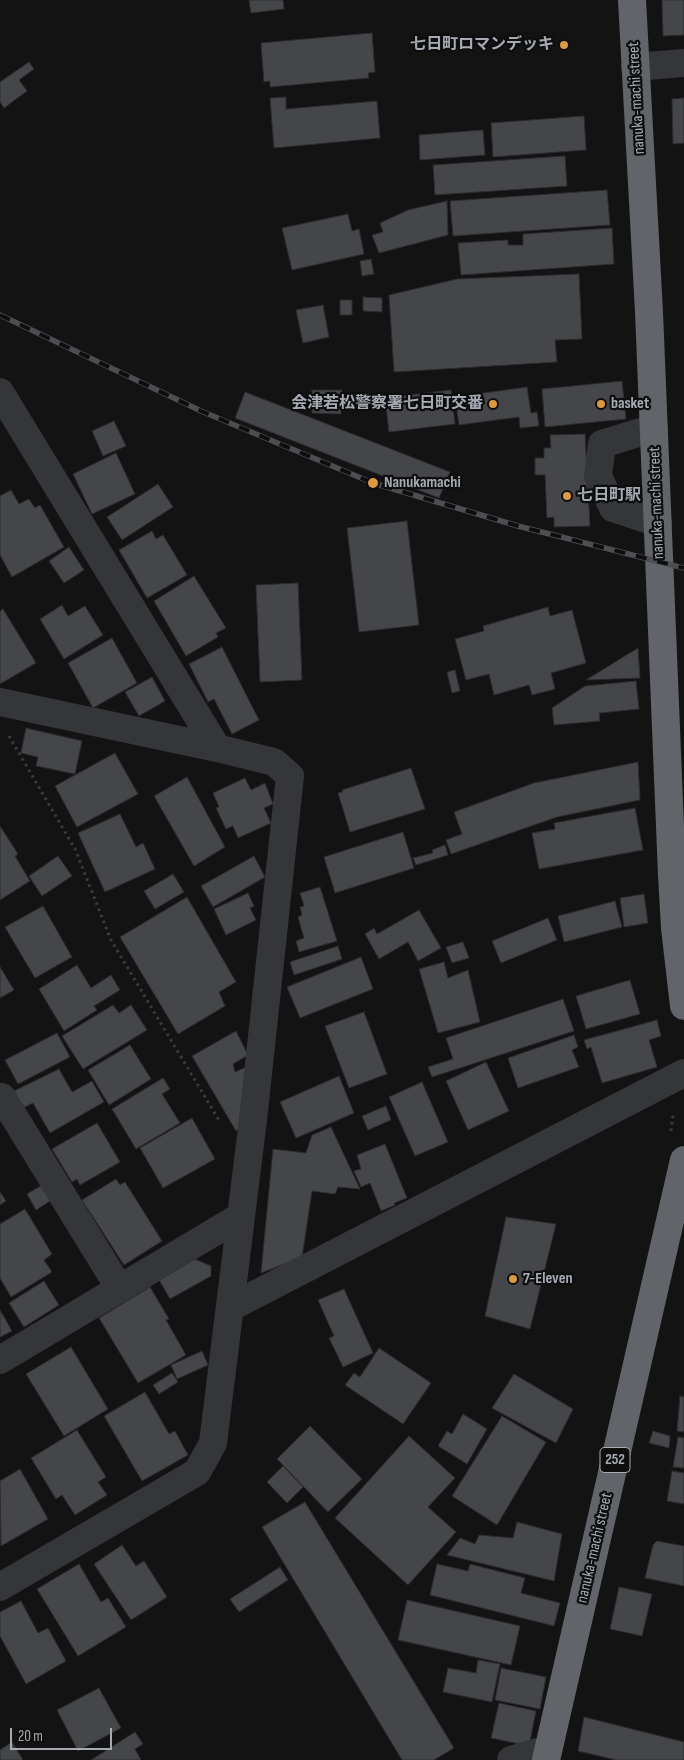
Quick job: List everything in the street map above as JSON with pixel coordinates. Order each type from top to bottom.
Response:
[{"type":"highway","name":"nanuka-machi street","points":[[632,0],[649,312],[672,875],[675,928],[684,1006]]},
{"type":"highway","name":"nanuka-machi street","points":[[547,1755],[684,1160]]},
{"type":"street","points":[[635,67],[684,64]]},
{"type":"street","points":[[0,392],[217,748]]},
{"type":"street","points":[[654,428],[602,444],[598,476],[613,508],[658,523]]},
{"type":"street","points":[[0,702],[274,762],[290,776],[254,1110],[213,1444],[197,1472],[0,1588]]},
{"type":"street","points":[[231,1307],[684,1073]]},
{"type":"street","points":[[2,1097],[120,1289]]},
{"type":"street","points":[[0,1360],[241,1216]]},
{"type":"street","points":[[511,1760],[547,1755]]},
{"type":"path","points":[[5,730],[75,849],[111,940],[222,1126]]},
{"type":"building","points":[[249,0],[283,0],[284,9],[251,13]]},
{"type":"building","points":[[662,0],[684,0],[684,35],[663,36]]},
{"type":"building","points":[[372,33],[375,72],[368,73],[369,78],[270,87],[270,81],[264,82],[261,43]]},
{"type":"building","points":[[29,62],[34,69],[19,80],[27,91],[4,108],[0,102],[0,82]]},
{"type":"building","points":[[286,97],[286,109],[377,101],[380,138],[274,148],[270,98]]},
{"type":"building","points":[[684,98],[684,143],[673,144],[672,99]]},
{"type":"building","points":[[584,116],[586,150],[493,157],[491,123]]},
{"type":"building","points":[[483,130],[485,155],[420,160],[419,135]]},
{"type":"building","points":[[565,156],[567,186],[435,195],[433,165]]},
{"type":"building","points":[[607,190],[610,225],[453,236],[450,201]]},
{"type":"building","points":[[447,201],[448,235],[379,253],[372,235],[383,232],[380,223],[408,210]]},
{"type":"building","points":[[348,214],[352,231],[359,229],[364,254],[292,270],[282,228]]},
{"type":"building","points":[[612,228],[614,264],[461,275],[458,243],[508,240],[508,245],[523,245],[523,234]]},
{"type":"building","points":[[371,259],[374,274],[362,276],[360,261]]},
{"type":"building","points":[[579,274],[582,339],[555,340],[557,362],[394,372],[389,295],[457,279]]},
{"type":"building","points":[[363,297],[382,298],[382,312],[363,311]]},
{"type":"building","points":[[340,300],[352,300],[352,315],[340,315]]},
{"type":"building","points":[[323,305],[329,337],[303,343],[296,310]]},
{"type":"building","points":[[622,381],[626,419],[545,427],[542,389]]},
{"type":"building","name":"会津若松警察署七日町交番","points":[[527,387],[531,413],[537,412],[539,426],[520,428],[519,417],[459,425],[455,397]]},
{"type":"building","points":[[312,390],[342,390],[341,414],[312,413]]},
{"type":"building","points":[[451,390],[455,424],[389,432],[385,398]]},
{"type":"building","points":[[245,392],[450,472],[439,498],[235,418]]},
{"type":"building","points":[[114,421],[126,446],[103,456],[92,431]]},
{"type":"building","name":"七日町駅","points":[[585,434],[590,526],[554,527],[554,517],[547,518],[545,475],[535,475],[535,458],[544,458],[544,448],[551,448],[550,435]]},
{"type":"building","points":[[116,453],[135,494],[92,514],[73,474]]},
{"type":"building","points":[[158,484],[173,507],[122,540],[107,517]]},
{"type":"building","points":[[11,490],[19,504],[29,499],[35,508],[40,505],[64,547],[12,577],[0,555],[0,496]]},
{"type":"building","points":[[407,521],[419,625],[359,632],[347,528]]},
{"type":"building","points":[[152,531],[156,539],[163,535],[187,575],[147,598],[119,550]]},
{"type":"building","points":[[69,547],[84,570],[64,583],[49,561]]},
{"type":"building","points":[[194,576],[226,628],[216,633],[218,637],[186,656],[154,601]]},
{"type":"building","points":[[298,583],[302,680],[260,682],[256,585]]},
{"type":"building","points":[[62,605],[68,616],[85,606],[103,635],[64,659],[40,619]]},
{"type":"building","points":[[548,607],[550,616],[572,610],[586,663],[551,673],[555,689],[532,695],[529,685],[494,695],[489,674],[466,680],[455,639],[484,631],[483,626]]},
{"type":"building","points":[[3,609],[36,663],[0,684],[0,611]]},
{"type":"building","points":[[112,638],[137,683],[93,708],[68,663]]},
{"type":"building","points":[[222,647],[259,720],[232,734],[214,699],[208,702],[189,664]]},
{"type":"building","points":[[638,648],[640,678],[586,680]]},
{"type":"building","points":[[455,670],[460,691],[452,693],[447,672]]},
{"type":"building","points":[[152,677],[165,701],[139,716],[125,692]]},
{"type":"building","points":[[636,681],[639,709],[599,713],[600,721],[554,725],[552,708],[585,686]]},
{"type":"building","points":[[26,728],[82,741],[75,774],[36,766],[38,757],[21,753]]},
{"type":"building","points":[[115,753],[138,794],[77,827],[55,786]]},
{"type":"building","points":[[638,762],[640,800],[557,817],[451,854],[446,840],[462,834],[454,812],[534,783]]},
{"type":"building","points":[[411,768],[425,809],[350,832],[338,793],[343,792],[342,790]]},
{"type":"building","points":[[187,777],[225,847],[194,866],[154,796]]},
{"type":"building","points":[[245,778],[251,790],[265,783],[273,804],[264,808],[271,823],[238,838],[233,826],[226,829],[216,808],[219,807],[213,793]]},
{"type":"building","points":[[635,808],[643,850],[539,869],[532,833],[555,829],[554,823]]},
{"type":"building","points":[[120,814],[136,847],[143,843],[155,869],[105,892],[78,833]]},
{"type":"building","points":[[0,826],[18,854],[15,856],[30,881],[0,900]]},
{"type":"building","points":[[403,832],[414,868],[335,893],[324,857]]},
{"type":"building","points":[[445,845],[448,855],[416,865],[413,858],[433,853],[432,850]]},
{"type":"building","points":[[58,856],[72,876],[42,896],[29,876]]},
{"type":"building","points":[[254,856],[265,877],[213,907],[201,886]]},
{"type":"building","points":[[173,874],[184,892],[155,909],[144,891]]},
{"type":"building","points":[[320,887],[337,941],[299,952],[296,941],[304,938],[298,917],[302,915],[300,907],[304,906],[300,893]]},
{"type":"building","points":[[248,893],[254,906],[250,908],[256,920],[226,935],[214,909]]},
{"type":"building","points":[[644,894],[648,923],[624,927],[620,898]]},
{"type":"building","points":[[187,897],[236,982],[219,992],[225,1006],[178,1034],[120,937]]},
{"type":"building","points":[[615,901],[622,927],[564,942],[558,916]]},
{"type":"building","points":[[43,906],[72,957],[35,978],[5,927]]},
{"type":"building","points":[[419,910],[441,948],[418,961],[408,942],[379,959],[365,934],[374,928],[377,934]]},
{"type":"building","points":[[548,918],[557,940],[501,963],[492,941]]},
{"type":"building","points":[[463,942],[469,958],[452,963],[446,947]]},
{"type":"building","points":[[338,946],[342,959],[294,975],[290,962]]},
{"type":"building","points":[[361,957],[373,989],[300,1018],[287,987]]},
{"type":"building","points":[[444,962],[448,978],[468,970],[480,1022],[438,1033],[419,969]]},
{"type":"building","points":[[77,965],[91,988],[111,975],[120,990],[94,1006],[97,1010],[64,1031],[39,989]]},
{"type":"building","points":[[0,967],[14,990],[0,998]]},
{"type":"building","points":[[630,980],[640,1014],[586,1029],[576,996]]},
{"type":"building","points":[[563,999],[574,1031],[432,1077],[428,1067],[453,1059],[446,1038]]},
{"type":"building","points":[[113,1005],[119,1013],[131,1005],[147,1030],[83,1069],[62,1036]]},
{"type":"building","points":[[364,1012],[387,1074],[349,1088],[325,1026]]},
{"type":"building","points":[[657,1020],[661,1036],[649,1040],[657,1067],[602,1083],[591,1047],[587,1049],[584,1040]]},
{"type":"building","points":[[236,1031],[248,1055],[233,1064],[235,1072],[246,1067],[241,1128],[236,1131],[192,1056]]},
{"type":"building","points":[[57,1033],[70,1057],[18,1084],[5,1060]]},
{"type":"building","points":[[574,1035],[578,1047],[572,1050],[579,1067],[518,1088],[508,1058]]},
{"type":"building","points":[[130,1045],[151,1079],[109,1105],[88,1070]]},
{"type":"building","points":[[486,1062],[509,1111],[468,1130],[446,1081]]},
{"type":"building","points":[[59,1069],[72,1092],[92,1081],[104,1102],[50,1133],[33,1103],[23,1108],[14,1091]]},
{"type":"building","points":[[339,1076],[354,1113],[296,1138],[280,1102]]},
{"type":"building","points":[[163,1078],[170,1089],[162,1094],[180,1123],[136,1149],[112,1109]]},
{"type":"building","points":[[422,1082],[448,1142],[415,1156],[389,1097]]},
{"type":"building","points":[[386,1106],[391,1120],[368,1130],[362,1116]]},
{"type":"building","points":[[192,1118],[215,1159],[163,1188],[140,1148]]},
{"type":"building","points":[[97,1123],[120,1162],[80,1185],[77,1179],[72,1182],[52,1149]]},
{"type":"building","points":[[331,1127],[360,1189],[338,1187],[335,1194],[312,1191],[302,1257],[261,1273],[273,1149],[306,1153],[312,1135]]},
{"type":"building","points":[[385,1144],[407,1198],[381,1211],[370,1183],[361,1187],[354,1171],[361,1169],[357,1155]]},
{"type":"building","points":[[116,1179],[120,1185],[125,1182],[162,1241],[124,1265],[82,1200]]},
{"type":"building","points":[[44,1184],[53,1199],[36,1210],[27,1194]]},
{"type":"building","points":[[0,1192],[6,1201],[0,1205]]},
{"type":"building","points":[[25,1209],[52,1254],[44,1260],[52,1272],[11,1297],[0,1278],[0,1224]]},
{"type":"building","points":[[506,1217],[556,1224],[530,1329],[485,1316]]},
{"type":"building","points":[[192,1258],[211,1266],[211,1276],[170,1299],[158,1278]]},
{"type":"building","points":[[44,1281],[59,1305],[24,1327],[9,1303]]},
{"type":"building","points":[[150,1287],[169,1319],[166,1320],[186,1355],[138,1383],[99,1318]]},
{"type":"building","points":[[344,1289],[373,1353],[343,1367],[329,1338],[334,1336],[318,1300]]},
{"type":"building","points":[[0,1310],[12,1331],[0,1337]]},
{"type":"building","points":[[71,1347],[108,1409],[64,1436],[26,1374]]},
{"type":"building","points":[[379,1348],[431,1383],[403,1424],[345,1385],[354,1373],[360,1377]]},
{"type":"building","points":[[202,1351],[208,1365],[177,1379],[171,1365]]},
{"type":"building","points":[[172,1373],[178,1382],[159,1394],[153,1385]]},
{"type":"building","points":[[514,1374],[573,1409],[556,1443],[492,1408]]},
{"type":"building","points":[[145,1392],[169,1434],[175,1431],[188,1455],[142,1481],[104,1416]]},
{"type":"building","points":[[680,1396],[684,1397],[684,1432],[677,1431]]},
{"type":"building","points":[[463,1414],[487,1429],[467,1464],[438,1446],[447,1431],[452,1434]]},
{"type":"building","points":[[502,1416],[546,1442],[497,1525],[452,1496]]},
{"type":"building","points":[[310,1426],[362,1479],[328,1512],[277,1459]]},
{"type":"building","points":[[77,1430],[106,1477],[98,1482],[107,1495],[75,1515],[62,1495],[56,1499],[31,1458]]},
{"type":"building","points":[[653,1431],[670,1436],[669,1448],[649,1443]]},
{"type":"building","points":[[409,1436],[455,1478],[428,1507],[456,1532],[408,1585],[335,1518]]},
{"type":"building","points":[[678,1437],[684,1438],[684,1468],[673,1467]]},
{"type":"building","points":[[283,1466],[303,1487],[287,1503],[267,1482]]},
{"type":"building","points":[[20,1469],[48,1519],[1,1546],[0,1481]]},
{"type":"building","points":[[672,1471],[684,1473],[684,1504],[667,1501]]},
{"type":"building","points":[[305,1502],[454,1748],[434,1760],[402,1760],[262,1527]]},
{"type":"building","points":[[517,1522],[562,1534],[554,1581],[447,1555],[460,1538],[475,1544],[479,1535],[513,1538]]},
{"type":"building","points":[[657,1541],[684,1546],[684,1586],[645,1578],[653,1545]]},
{"type":"building","points":[[122,1545],[136,1566],[144,1561],[167,1597],[131,1620],[94,1564]]},
{"type":"building","points":[[79,1564],[101,1602],[108,1598],[126,1627],[78,1656],[37,1589]]},
{"type":"building","points":[[437,1564],[468,1571],[470,1564],[525,1578],[521,1593],[560,1603],[554,1626],[430,1595]]},
{"type":"building","points":[[280,1567],[288,1580],[239,1612],[230,1599]]},
{"type":"building","points":[[619,1587],[652,1594],[642,1636],[610,1629]]},
{"type":"building","points":[[407,1600],[520,1626],[511,1665],[398,1640]]},
{"type":"building","points":[[21,1601],[38,1633],[48,1628],[66,1661],[26,1684],[0,1636],[0,1612]]},
{"type":"building","points":[[478,1660],[500,1664],[492,1702],[443,1692],[448,1668],[476,1673]]},
{"type":"building","points":[[501,1668],[546,1677],[540,1709],[495,1700]]},
{"type":"building","points":[[99,1688],[121,1728],[78,1751],[57,1710]]},
{"type":"building","points":[[499,1703],[536,1711],[529,1746],[491,1738]]},
{"type":"building","points":[[584,1717],[684,1742],[684,1760],[616,1760],[578,1751]]},
{"type":"building","points":[[135,1732],[143,1744],[135,1749],[141,1760],[91,1760]]},
{"type":"building","points":[[12,1742],[23,1760],[0,1760],[0,1750]]},
{"type":"railway","points":[[0,315],[201,411],[373,483],[518,526],[684,568]]},
{"type":"place","name":"七日町ロマンデッキ","points":[[564,45]]},
{"type":"place","name":"会津若松警察署七日町交番","points":[[493,404]]},
{"type":"place","name":"basket","points":[[601,404]]},
{"type":"place","name":"Nanukamachi","points":[[373,483]]},
{"type":"place","name":"七日町駅","points":[[567,496]]},
{"type":"place","name":"7-Eleven","points":[[513,1279]]}]
